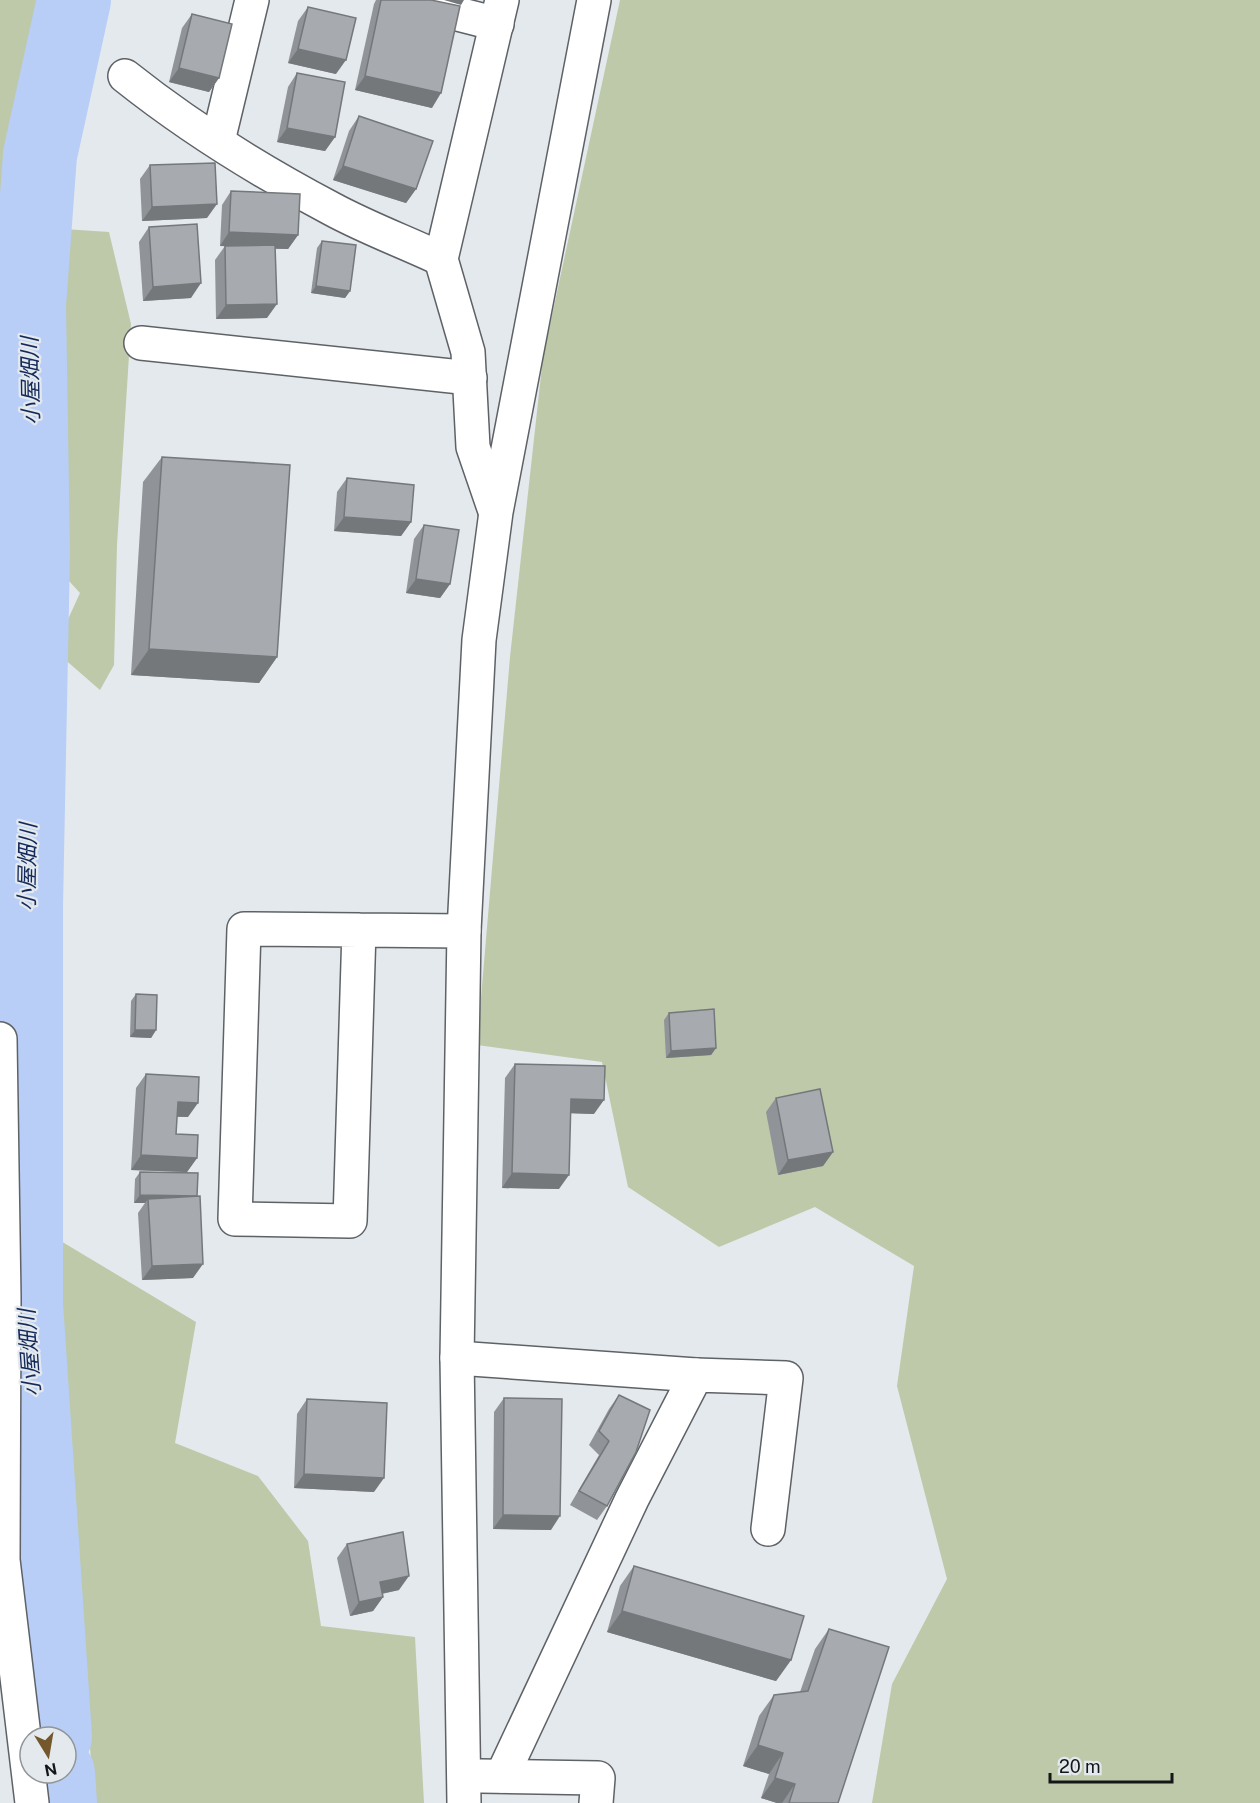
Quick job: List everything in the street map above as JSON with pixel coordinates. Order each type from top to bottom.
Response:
[{"type":"street","points":[[218,141],[252,0]]},
{"type":"street","points":[[403,0],[499,12],[441,259],[468,352],[473,447],[496,512]]},
{"type":"street","points":[[594,0],[496,512],[479,640],[464,931],[457,1358],[463,1790],[502,1776],[598,1778],[596,1803]]},
{"type":"street","points":[[125,76],[163,106],[241,158],[334,210],[441,259]]},
{"type":"street","points":[[141,343],[470,378]]},
{"type":"street","points":[[359,930],[350,1221],[235,1219],[244,929],[359,930],[464,931]]},
{"type":"street","points":[[0,1039],[2,1560],[32,1803]]},
{"type":"street","points":[[457,1358],[696,1375],[786,1378],[768,1529]]},
{"type":"street","points":[[502,1776],[632,1498],[696,1375]]},
{"type":"green space","points":[[0,0],[50,0],[21,174],[19,226],[109,232],[131,324],[117,545],[114,665],[100,690],[54,650],[80,593],[49,559],[43,356],[0,264]]},
{"type":"green space","points":[[620,0],[1260,0],[1260,1803],[872,1803],[892,1684],[947,1579],[897,1386],[914,1266],[815,1207],[719,1247],[628,1187],[602,1062],[477,1045],[510,657],[543,357]]},
{"type":"green space","points":[[54,1237],[196,1322],[175,1443],[258,1476],[308,1541],[321,1626],[415,1637],[424,1803],[94,1803]]},
{"type":"building","points":[[381,0],[431,0],[460,6],[441,93],[365,76]]},
{"type":"building","points":[[308,7],[356,18],[346,60],[298,49]]},
{"type":"building","points":[[192,14],[232,24],[219,78],[179,68]]},
{"type":"building","points":[[297,73],[345,82],[335,137],[287,128]]},
{"type":"building","points":[[359,116],[433,141],[416,189],[343,166]]},
{"type":"building","points":[[215,163],[217,204],[152,207],[150,165]]},
{"type":"building","points":[[231,191],[300,194],[298,235],[229,232]]},
{"type":"building","points":[[197,224],[201,283],[153,287],[149,227]]},
{"type":"building","points":[[322,241],[356,245],[350,291],[316,286]]},
{"type":"building","points":[[275,245],[277,304],[226,305],[225,246]]},
{"type":"building","points":[[162,457],[290,465],[277,657],[149,649]]},
{"type":"building","points":[[347,478],[414,485],[411,522],[344,517]]},
{"type":"building","points":[[424,525],[459,530],[450,584],[416,579]]},
{"type":"building","points":[[136,994],[157,995],[156,1030],[135,1030]]},
{"type":"building","points":[[714,1009],[716,1048],[671,1051],[669,1013]]},
{"type":"building","points":[[515,1064],[605,1066],[604,1100],[571,1099],[569,1175],[512,1173]]},
{"type":"building","points":[[146,1074],[199,1077],[198,1103],[178,1102],[176,1134],[198,1135],[197,1158],[141,1155]]},
{"type":"building","points":[[820,1089],[833,1152],[788,1160],[776,1098]]},
{"type":"building","points":[[140,1172],[198,1173],[197,1196],[140,1195]]},
{"type":"building","points":[[200,1196],[203,1264],[152,1266],[148,1199]]},
{"type":"building","points":[[619,1395],[650,1410],[636,1452],[607,1506],[579,1491],[609,1441],[599,1431]]},
{"type":"building","points":[[504,1398],[562,1399],[560,1516],[503,1515]]},
{"type":"building","points":[[307,1399],[387,1403],[384,1478],[304,1474]]},
{"type":"building","points":[[403,1532],[409,1576],[380,1582],[383,1597],[359,1602],[347,1544]]},
{"type":"building","points":[[634,1566],[804,1616],[791,1660],[622,1611]]},
{"type":"building","points":[[829,1629],[889,1647],[838,1803],[789,1803],[795,1784],[775,1778],[783,1753],[758,1745],[774,1695],[808,1691]]},
{"type":"waterway","name":"小屋畑川","points":[[54,1725],[26,1304],[26,906],[33,553],[29,305],[40,155],[74,0]]},
{"type":"waterway","name":"小屋畑川","points":[[59,1785],[60,1803]]}]
